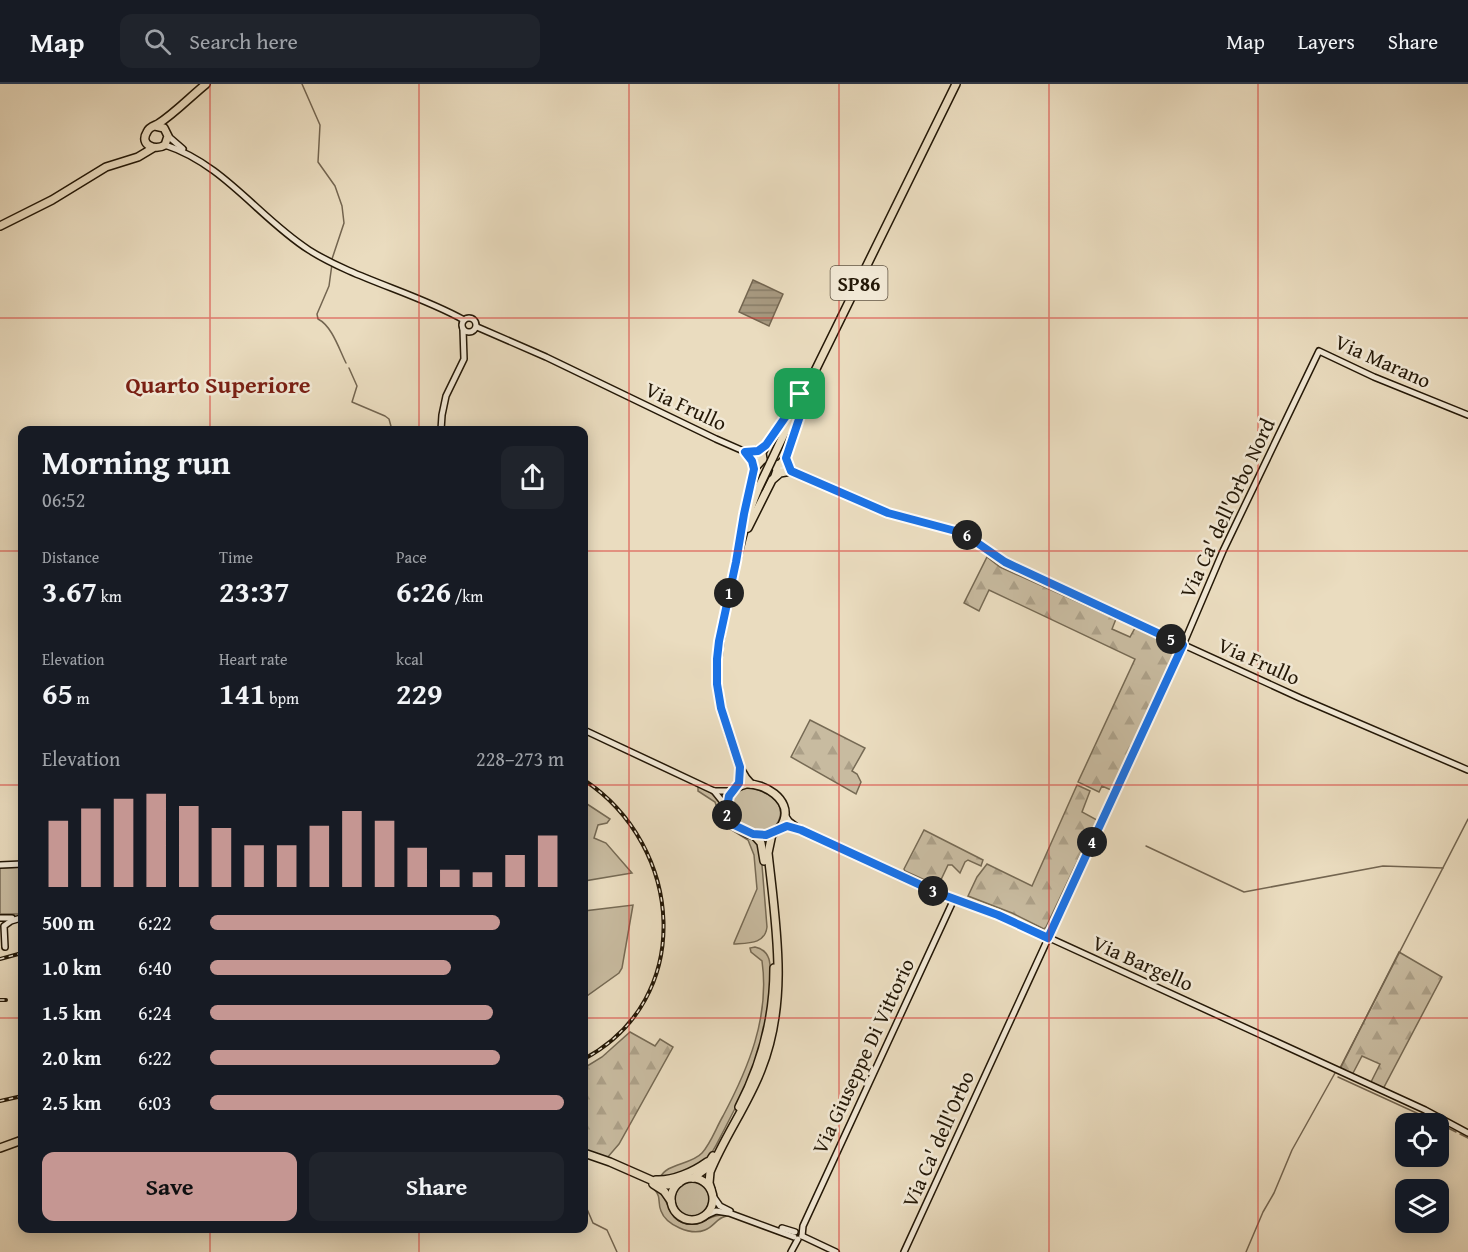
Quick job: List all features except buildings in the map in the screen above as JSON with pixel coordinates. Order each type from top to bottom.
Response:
[{"type":"main road","points":[[132,159],[144,149],[147,130],[206,84]]},
{"type":"main road","name":"SP86","points":[[751,783],[745,778],[740,767],[721,708],[717,670],[719,641],[748,512],[956,84]]},
{"type":"main road","points":[[0,226],[52,200],[106,167],[165,145],[168,136],[164,128],[166,120],[173,112]]},
{"type":"main road","points":[[155,126],[164,128]]},
{"type":"main road","points":[[145,140],[153,148]]},
{"type":"main road","points":[[754,469],[763,459],[762,453],[766,445],[813,377]]},
{"type":"main road","points":[[736,562],[751,519],[777,470],[775,465],[780,464],[786,458],[813,377]]},
{"type":"main road","points":[[745,452],[758,451],[766,445]]},
{"type":"main road","points":[[736,562],[754,469],[752,461],[745,452]]},
{"type":"main road","points":[[774,477],[791,471],[786,458]]},
{"type":"main road","name":"SP86","points":[[735,789],[740,767]]},
{"type":"main road","points":[[751,783],[778,796],[784,806],[785,815],[779,829],[772,834],[761,836],[753,834],[734,825],[729,818],[726,807],[735,789],[751,783]]},
{"type":"main road","points":[[588,1157],[610,1162],[664,1185],[693,1178],[704,1170],[712,1158],[754,1077],[766,1037],[773,1000],[774,952],[763,851],[753,834]]},
{"type":"main road","points":[[588,1158],[655,1185],[664,1191],[674,1211],[682,1218],[698,1220],[707,1215],[712,1206],[710,1172],[758,1079],[774,1024],[779,977],[768,853],[772,834]]},
{"type":"main road","points":[[0,1146],[18,1139]]},
{"type":"main road","points":[[648,1178],[670,1179],[697,1168],[712,1158]]},
{"type":"main road","points":[[693,1178],[705,1183],[712,1193]]},
{"type":"main road","points":[[671,1201],[673,1191],[679,1183]]},
{"type":"street","points":[[168,136],[194,158],[246,195],[274,222],[310,250],[344,267],[453,313],[463,324],[466,332],[476,330]]},
{"type":"street","points":[[165,145],[194,158]]},
{"type":"street","points":[[463,324],[472,318],[477,323],[476,330],[464,340]]},
{"type":"street","points":[[441,426],[441,415],[446,396],[464,359],[463,324]]},
{"type":"street","name":"Via Frullo","points":[[476,330],[553,360],[745,452],[888,513],[963,533],[1005,562],[1300,698],[1468,770]]},
{"type":"street","name":"Via Marano","points":[[1318,351],[1395,386],[1468,415]]},
{"type":"street","name":"Via Ca' dell'Orbo Nord","points":[[1001,1040],[1183,645],[1223,551],[1318,351]]},
{"type":"street","points":[[588,732],[714,791],[726,807]]},
{"type":"street","points":[[714,791],[735,789]]},
{"type":"street","name":"Via Bargello","points":[[785,815],[801,830]]},
{"type":"street","name":"Via Bargello","points":[[779,829],[787,826],[801,830],[954,900],[998,915],[1468,1132]]},
{"type":"street","points":[[0,865],[18,864]]},
{"type":"street","name":"Via Giuseppe Di Vittorio","points":[[791,1252],[954,900]]},
{"type":"street","points":[[0,918],[18,918]]},
{"type":"street","points":[[2,945],[4,926],[18,919]]},
{"type":"street","points":[[0,932],[2,945]]},
{"type":"street","name":"Via Ca' dell'Orbo","points":[[904,1252],[1001,1040]]},
{"type":"street","points":[[712,1193],[725,1208],[799,1235],[836,1252]]},
{"type":"street","points":[[707,1215],[716,1211],[729,1213],[799,1235]]},
{"type":"green space","points":[[987,557],[1000,567],[1116,619],[1112,629],[1130,637],[1135,628],[1175,646],[1175,653],[1111,790],[1102,786],[1099,792],[1078,782],[1135,659],[989,590],[979,611],[964,603]]},
{"type":"green space","points":[[810,720],[865,748],[852,771],[857,774],[861,782],[856,794],[791,757]]},
{"type":"green space","points":[[1077,785],[1090,791],[1082,812],[1097,820],[1046,927],[1044,929],[1012,913],[968,896],[977,877],[987,864],[1032,886]]},
{"type":"green space","points":[[698,786],[719,800],[730,825],[752,838],[761,853],[767,927],[763,937],[755,942],[734,944],[757,889],[754,855],[748,840],[722,824],[715,802],[698,791]]},
{"type":"green space","points":[[751,788],[772,797],[779,806],[780,817],[775,826],[768,830],[748,829],[733,817],[730,808],[732,798],[740,790]]},
{"type":"green space","points":[[588,805],[610,819],[607,823],[598,825],[594,838],[606,843],[632,873],[588,880]]},
{"type":"green space","points":[[924,830],[983,860],[981,866],[968,860],[960,873],[952,865],[948,865],[938,886],[905,871]]},
{"type":"green space","points":[[18,867],[18,914],[0,914],[0,868]]},
{"type":"green space","points":[[633,905],[622,968],[619,973],[588,995],[588,911]]},
{"type":"green space","points":[[755,947],[765,953],[770,962],[770,985],[766,1023],[749,1077],[709,1157],[691,1169],[660,1178],[668,1169],[692,1160],[702,1153],[711,1140],[741,1080],[755,1042],[763,1002],[762,961],[751,952],[750,948]]},
{"type":"green space","points":[[1399,952],[1442,977],[1383,1089],[1370,1084],[1380,1064],[1362,1056],[1352,1075],[1340,1069]]},
{"type":"green space","points":[[630,1032],[655,1046],[660,1039],[673,1047],[619,1144],[607,1158],[588,1152],[588,1066],[602,1057]]},
{"type":"green space","points":[[692,1182],[704,1187],[709,1199],[704,1211],[692,1216],[680,1211],[675,1199],[680,1187]]},
{"type":"green space","points":[[654,1189],[663,1196],[674,1216],[683,1223],[695,1224],[716,1216],[728,1216],[721,1218],[708,1229],[693,1232],[680,1228],[664,1216]]},
{"type":"shaded area","points":[[753,280],[783,294],[769,326],[739,312]]},
{"type":"waterway","points":[[302,84],[320,125],[318,162],[335,186],[342,206],[344,223],[332,259]]},
{"type":"waterway","points":[[332,264],[329,286],[317,314],[318,319],[331,332],[346,363]]},
{"type":"waterway","points":[[349,368],[357,386],[352,402],[385,416],[389,419],[391,426]]},
{"type":"waterway","points":[[1340,1068],[1468,819]]},
{"type":"waterway","points":[[1146,846],[1244,892],[1383,866],[1443,868]]},
{"type":"waterway","points":[[1246,1252],[1292,1150],[1335,1073]]},
{"type":"waterway","points":[[1338,1077],[1417,1113]]},
{"type":"waterway","points":[[1449,1128],[1456,1132]]},
{"type":"waterway","points":[[1460,1134],[1468,1138]]},
{"type":"waterway","points":[[588,1211],[593,1223],[607,1230],[617,1252]]},
{"type":"railway","points":[[588,783],[617,808],[642,843],[657,881],[664,922],[660,962],[645,999],[620,1032],[588,1056]]},
{"type":"railway","points":[[0,959],[18,954]]},
{"type":"railway","points":[[0,1000],[6,1000]]},
{"type":"railway","points":[[0,1101],[18,1097]]},
{"type":"district","name":"Quarto Superiore","points":[[218,384]]},
{"type":"route","points":[[813,377],[786,458],[791,471],[888,513],[963,533],[1005,562],[1183,645],[1048,938],[998,915],[954,900],[801,830],[787,826],[772,834],[761,836],[753,834],[734,825],[726,812],[729,796],[739,783],[740,767],[718,694],[717,659],[754,469],[752,461],[745,452],[758,451],[766,445],[800,394],[813,377]]}]
